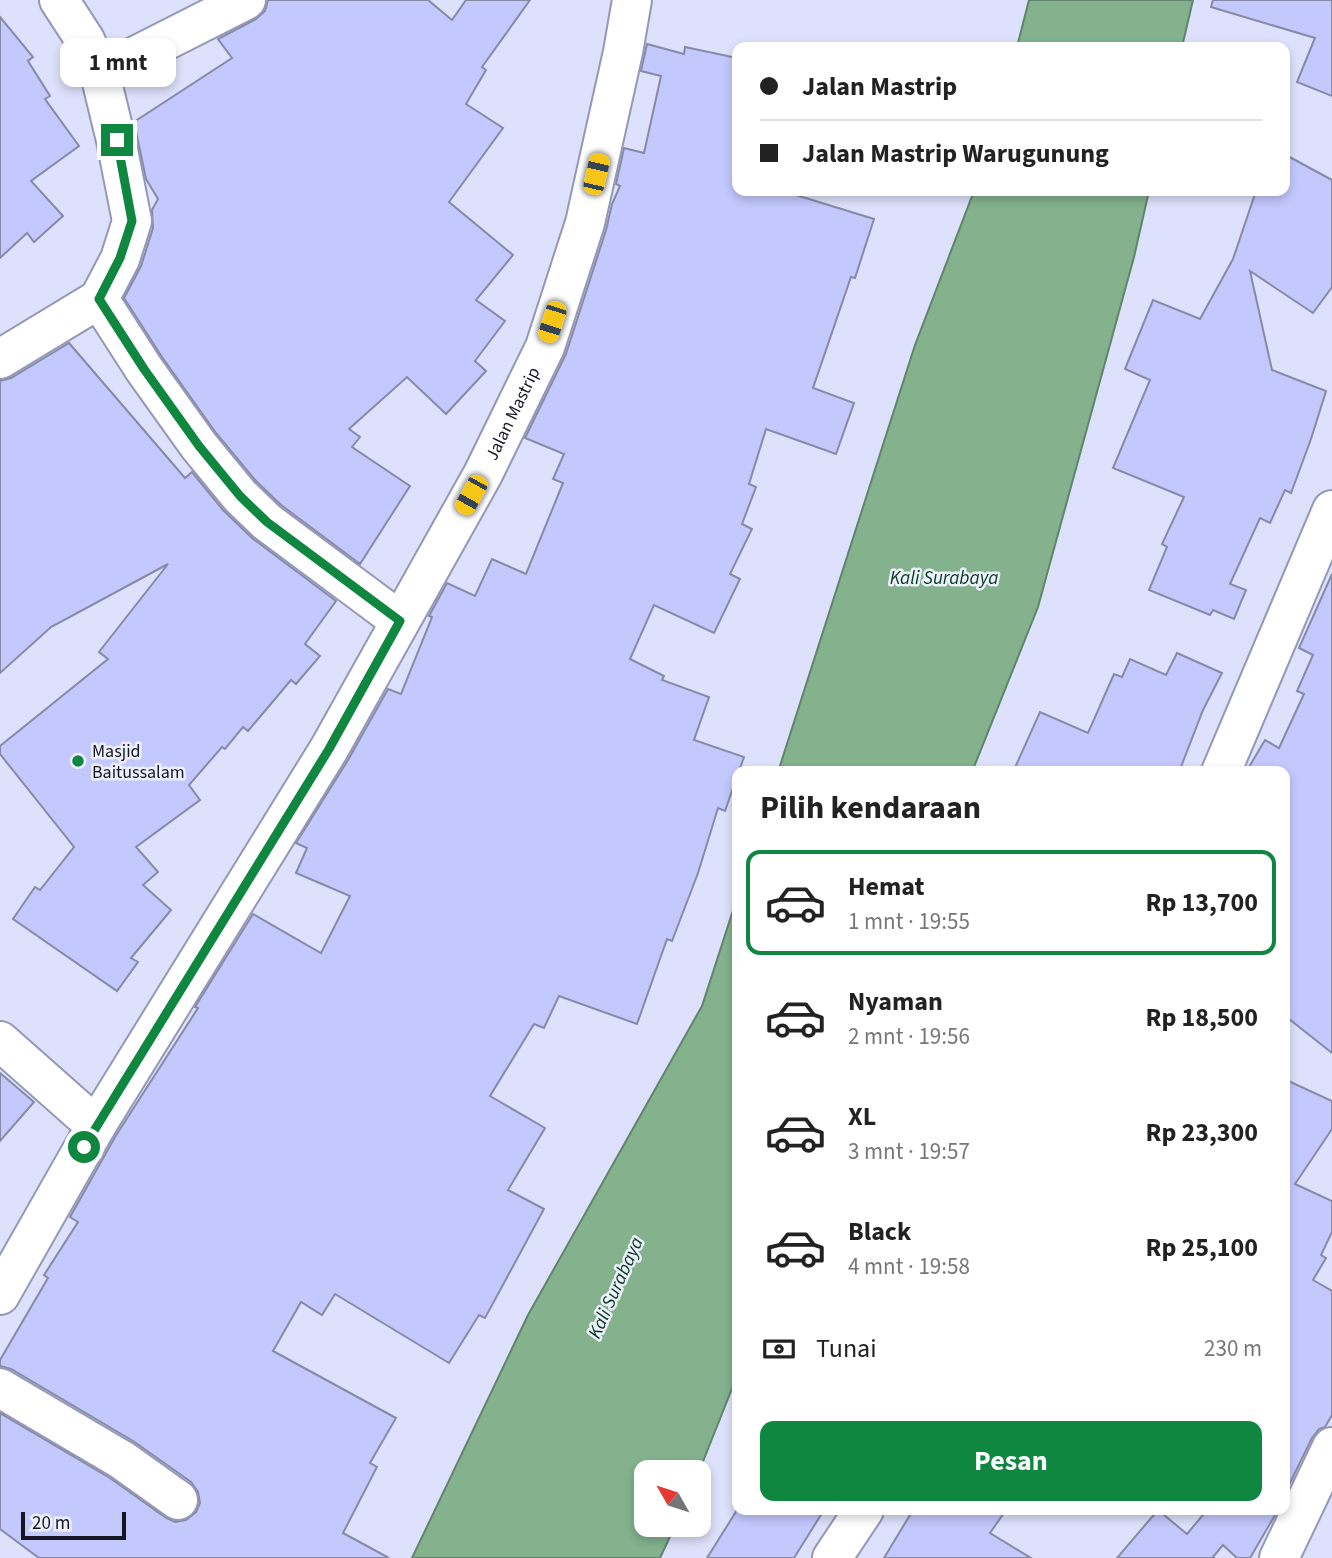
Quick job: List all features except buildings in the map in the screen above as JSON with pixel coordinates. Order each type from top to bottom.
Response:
[{"type":"street","points":[[0,359],[99,299],[120,258],[132,221],[117,140],[100,74],[85,40],[59,0]]},
{"type":"street","points":[[100,74],[246,0]]},
{"type":"street","name":"Jalan Mastrip","points":[[0,1295],[96,1126],[329,749],[483,474],[545,347],[584,223],[623,52],[632,0]]},
{"type":"street","points":[[99,299],[191,435],[240,496],[267,522],[400,621]]},
{"type":"street","points":[[1224,766],[1332,510]]},
{"type":"street","points":[[0,1041],[96,1126]]},
{"type":"street","points":[[0,1388],[122,1460],[178,1500]]},
{"type":"street","points":[[1279,1558],[1332,1447]]},
{"type":"street","points":[[832,1558],[861,1515]]},
{"type":"water","points":[[1029,0],[1193,0],[1183,42],[1018,42]]},
{"type":"water","name":"Kali Surabaya","points":[[972,196],[1148,196],[1134,257],[1038,607],[974,766],[780,766],[915,345]]},
{"type":"water","name":"Kali Surabaya","points":[[732,913],[732,1389],[704,1460],[634,1460],[634,1537],[670,1537],[660,1558],[412,1558],[528,1315],[702,1006]]},
{"type":"place","name":"Masjid Baitussalam","points":[[78,761]]},
{"type":"route","points":[[84,1147],[329,749],[400,621],[267,522],[240,496],[199,446],[144,369],[99,299],[120,258],[132,221],[117,140]]}]
